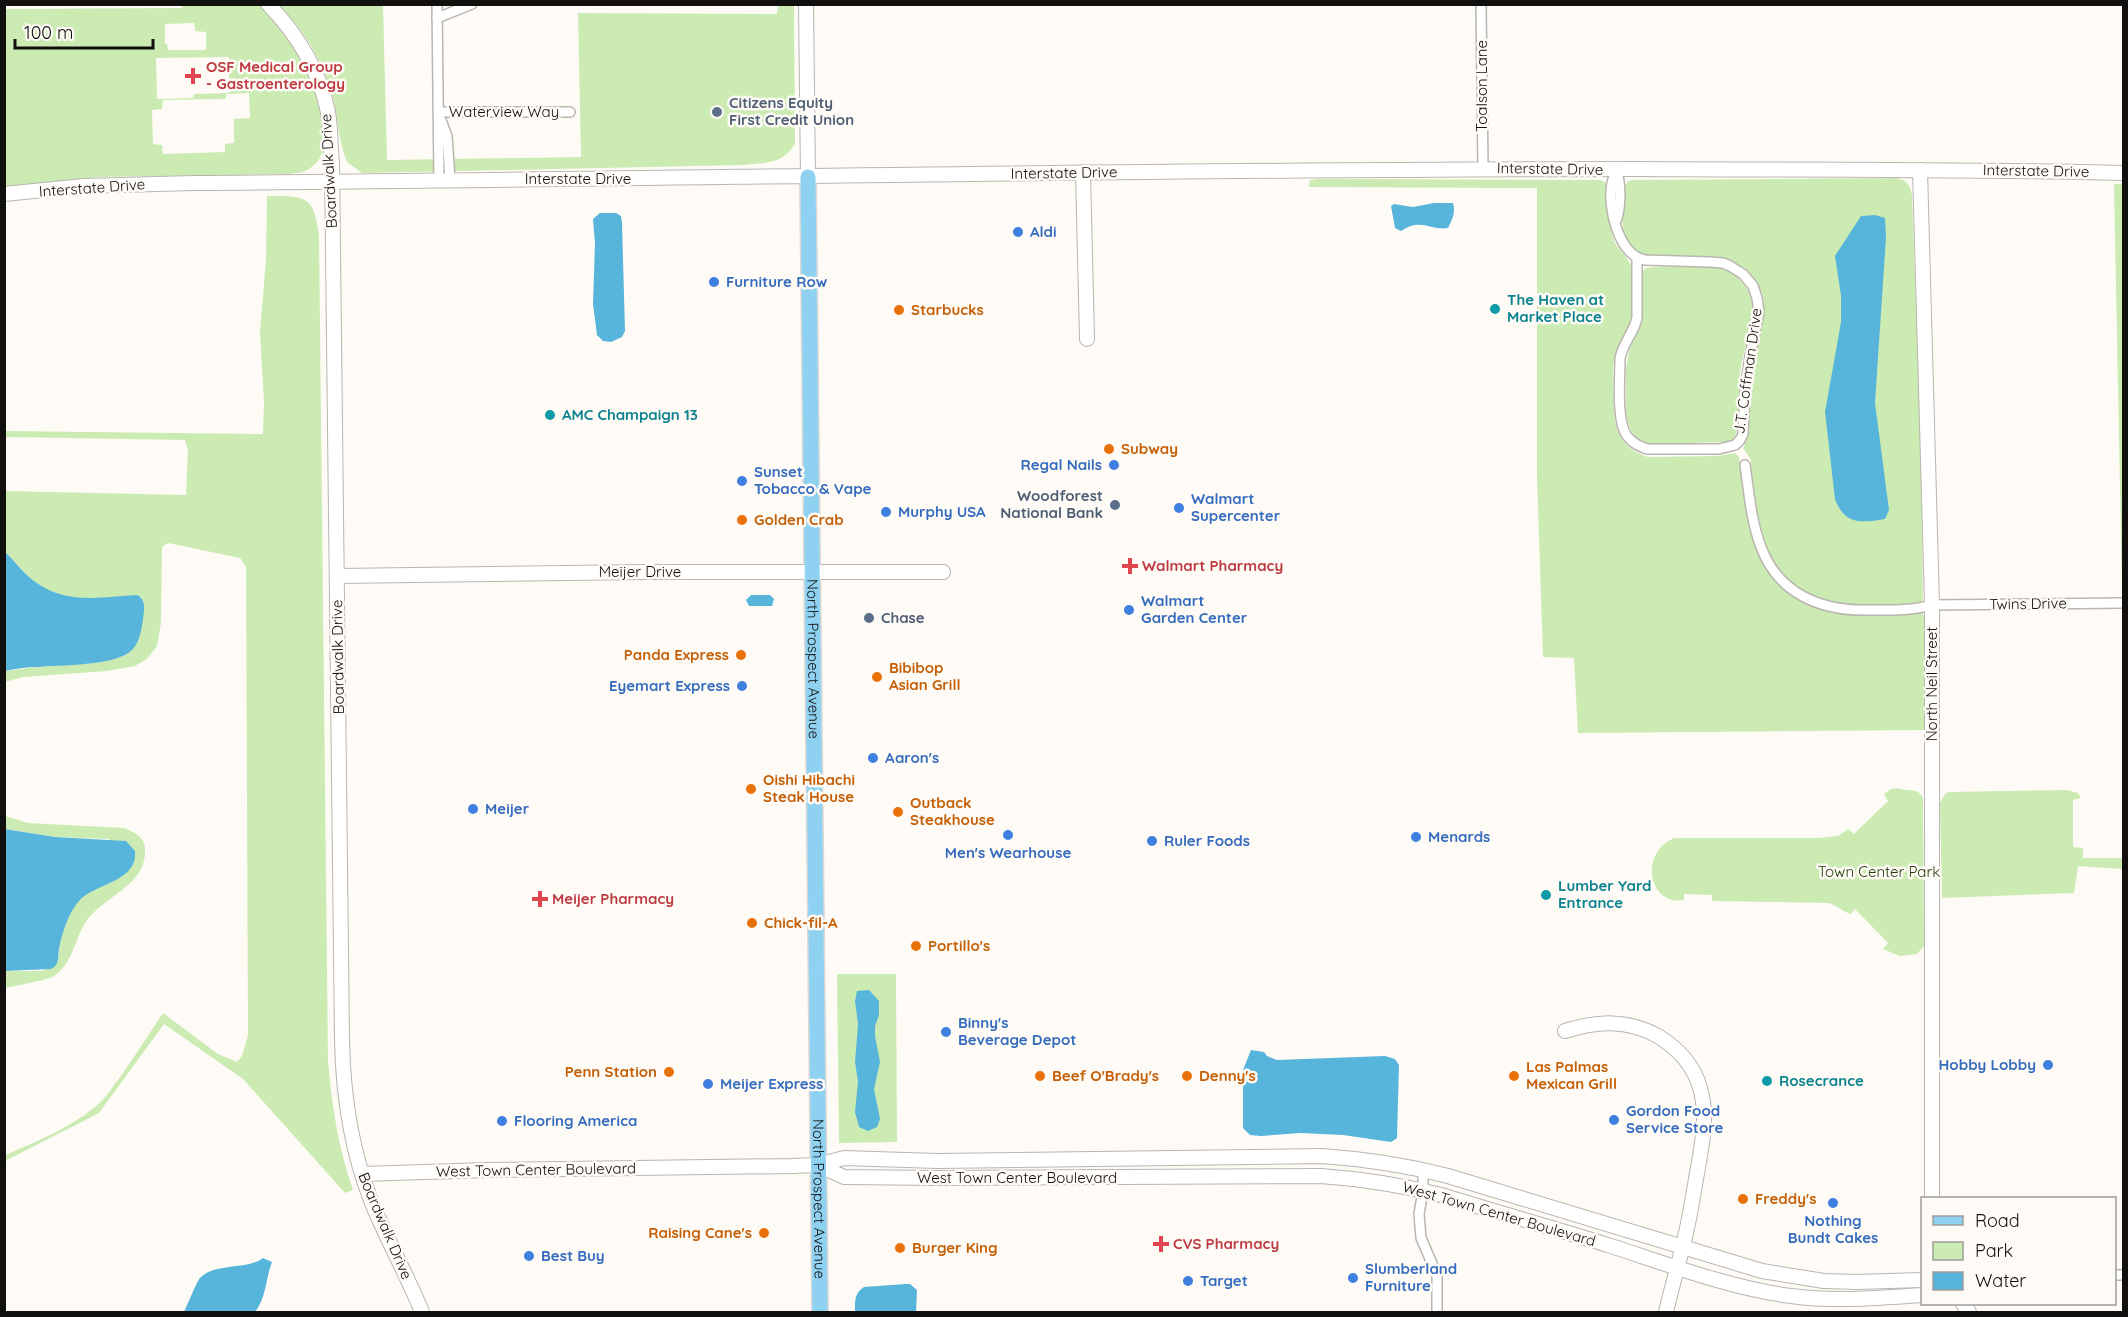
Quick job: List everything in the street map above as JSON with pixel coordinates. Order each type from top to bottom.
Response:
[{"type":"main road","name":"Boardwalk Drive","points":[[267,4],[293,33],[317,73],[328,113],[332,181],[342,1068],[348,1124],[375,1209],[422,1312]]},
{"type":"main road","name":"North Prospect Avenue","points":[[806,4],[820,1312]]},
{"type":"main road","name":"Interstate Drive","points":[[4,194],[84,186],[332,181],[1483,168],[2124,173]]},
{"type":"main road","name":"North Neil Street","points":[[1920,170],[1932,605],[1932,1197]]},
{"type":"main road","points":[[1083,172],[1087,339]]},
{"type":"main road","name":"Meijer Drive","points":[[337,576],[465,573],[943,572]]},
{"type":"main road","points":[[1565,1031],[1590,1024],[1616,1023],[1642,1028],[1680,1053],[1696,1076],[1703,1101],[1704,1116],[1683,1247],[1666,1312]]},
{"type":"main road","name":"West Town Center Boulevard","points":[[362,1174],[818,1165],[844,1158],[956,1161],[1322,1156],[1381,1161],[1423,1170],[1762,1271],[1801,1279],[1857,1282],[1921,1280]]},
{"type":"main road","name":"West Town Center Boulevard","points":[[818,1165],[844,1177],[1321,1176],[1378,1181],[1423,1191],[1727,1282],[1790,1296],[1858,1299],[1921,1295]]},
{"type":"street","name":"Waterview Way","points":[[437,4],[438,112],[444,180]]},
{"type":"street","points":[[437,18],[472,4]]},
{"type":"street","name":"Toalson Lane","points":[[1481,4],[1483,168]]},
{"type":"street","name":"Waterview Way","points":[[438,112],[570,112]]},
{"type":"street","points":[[1617,169],[1620,184],[1620,207],[1616,222],[1622,244],[1637,259]]},
{"type":"street","name":"J.T. Coffman Drive","points":[[1637,259],[1723,263],[1743,274],[1753,286],[1758,298],[1759,312],[1744,391],[1743,434],[1735,445],[1719,449],[1647,449],[1639,446],[1625,434],[1621,410],[1620,359],[1621,352],[1636,326],[1637,259]]},
{"type":"street","points":[[1745,465],[1753,517],[1761,546],[1769,562],[1790,589],[1821,605],[1840,610],[1914,609],[1932,605]]},
{"type":"street","name":"Twins Drive","points":[[1932,605],[2124,603]]},
{"type":"street","points":[[1423,1170],[1423,1191],[1419,1214],[1421,1238],[1437,1275],[1437,1312]]},
{"type":"green space","points":[[182,4],[259,5],[272,18],[296,46],[306,62],[317,94],[324,144],[321,156],[316,163],[305,171],[289,174],[99,177],[5,187],[4,9],[182,8]],"holes":[[[194,23],[195,31],[206,32],[206,50],[168,50],[165,44],[165,24]],[[229,57],[229,93],[194,94],[193,98],[157,99],[156,58]],[[249,93],[250,118],[234,119],[234,143],[225,144],[225,152],[163,154],[162,145],[153,144],[152,110],[162,109],[163,100],[226,99],[226,94]]]},
{"type":"green space","points":[[278,5],[383,5],[387,160],[581,157],[578,13],[777,14],[778,5],[794,5],[795,143],[791,150],[780,159],[743,165],[362,173],[347,162],[340,140],[334,102],[320,62],[306,37]]},
{"type":"green space","points":[[1896,178],[1907,184],[1912,195],[1921,448],[1923,604],[1912,607],[1837,605],[1810,596],[1795,586],[1776,565],[1766,546],[1755,505],[1751,460],[1743,448],[1748,436],[1752,368],[1764,311],[1762,294],[1757,283],[1743,268],[1726,260],[1707,257],[1651,257],[1636,251],[1626,240],[1623,232],[1623,192],[1627,182],[1631,180]]},
{"type":"green space","points":[[1310,180],[1601,180],[1608,184],[1609,213],[1614,241],[1632,268],[1631,319],[1617,349],[1613,371],[1615,422],[1622,439],[1636,452],[1648,457],[1718,456],[1735,453],[1739,457],[1757,548],[1781,585],[1804,602],[1831,612],[1846,614],[1922,613],[1924,616],[1925,730],[1578,733],[1574,658],[1543,657],[1537,477],[1537,188],[1309,187]]},
{"type":"green space","points":[[2114,184],[2124,184],[2123,591],[2122,591]]},
{"type":"green space","points":[[267,196],[291,196],[306,201],[314,212],[319,236],[328,1061],[336,1126],[353,1190],[345,1193],[243,1079],[164,1024],[99,1113],[5,1161],[5,1155],[58,1131],[96,1106],[120,1077],[163,1013],[218,1054],[237,1062],[242,1056],[248,1035],[246,567],[240,558],[168,543],[162,547],[161,623],[157,646],[147,659],[135,666],[107,671],[23,677],[5,682],[5,671],[95,663],[126,655],[136,644],[144,604],[141,597],[73,597],[47,589],[35,582],[5,552],[5,491],[186,495],[188,450],[185,440],[5,437],[5,431],[263,434],[264,402],[260,332],[266,259]]},
{"type":"green space","points":[[1655,267],[1715,267],[1732,273],[1741,280],[1750,295],[1752,312],[1740,372],[1737,431],[1735,437],[1729,442],[1650,444],[1636,437],[1631,431],[1626,416],[1626,368],[1630,348],[1641,325],[1643,271]]},
{"type":"green space","name":"Town Center Park","points":[[1891,789],[1916,791],[1923,798],[1924,946],[1917,954],[1900,956],[1883,949],[1888,943],[1855,909],[1851,914],[1828,903],[1712,901],[1712,895],[1684,894],[1684,900],[1672,900],[1656,887],[1652,877],[1655,855],[1674,838],[1819,838],[1838,836],[1848,829],[1854,834],[1888,801],[1884,794]]},
{"type":"green space","points":[[2067,790],[2078,793],[2081,798],[2073,800],[2073,847],[2083,848],[2083,858],[2123,858],[2123,869],[2078,866],[2074,893],[1942,898],[1940,803],[1945,794],[1949,792]]},
{"type":"green space","points":[[5,816],[28,823],[124,828],[141,838],[145,849],[144,862],[139,873],[92,915],[84,925],[69,959],[60,971],[45,979],[5,988],[5,971],[43,971],[58,961],[63,933],[74,906],[87,893],[117,879],[134,863],[109,839],[55,837],[6,829]]},
{"type":"green space","points":[[837,974],[896,974],[897,1142],[839,1143]]},
{"type":"water","points":[[1434,203],[1453,203],[1454,213],[1448,228],[1414,225],[1401,231],[1395,228],[1391,206],[1394,204],[1413,207]]},
{"type":"water","points":[[600,213],[616,213],[621,216],[622,223],[625,331],[622,337],[611,342],[603,341],[597,335],[593,304],[595,243],[593,219]]},
{"type":"water","points":[[1875,215],[1885,218],[1886,237],[1875,403],[1889,510],[1885,519],[1861,521],[1844,514],[1835,499],[1825,412],[1841,322],[1841,296],[1835,256],[1861,216]]},
{"type":"water","points":[[5,552],[34,581],[58,594],[84,598],[137,595],[140,597],[144,602],[144,613],[140,636],[135,647],[125,655],[101,662],[5,671]]},
{"type":"water","points":[[751,595],[770,595],[774,599],[772,606],[749,606],[746,600]]},
{"type":"water","points":[[5,829],[55,837],[126,841],[135,851],[134,861],[123,876],[86,895],[75,906],[64,930],[58,961],[51,969],[5,971]]},
{"type":"water","points":[[869,990],[879,1001],[875,1036],[880,1062],[874,1089],[880,1119],[877,1127],[868,1131],[859,1127],[855,1112],[858,1082],[855,1062],[858,1024],[855,1001],[857,991]]},
{"type":"water","points":[[1251,1050],[1264,1052],[1267,1056],[1277,1060],[1385,1056],[1395,1059],[1399,1065],[1397,1138],[1391,1142],[1343,1135],[1300,1133],[1250,1135],[1243,1128],[1243,1070]]},
{"type":"water","points":[[263,1258],[272,1262],[264,1294],[255,1312],[184,1312],[198,1281],[207,1273],[256,1262]]},
{"type":"water","points":[[910,1284],[917,1290],[916,1312],[855,1312],[857,1295],[864,1287]]},
{"type":"place","name":"OSF Medical Group - Gastroenterology","points":[[193,76]]},
{"type":"place","name":"Citizens Equity First Credit Union","points":[[717,112]]},
{"type":"place","name":"Aldi","points":[[1018,232]]},
{"type":"place","name":"Furniture Row","points":[[714,282]]},
{"type":"place","name":"The Haven at Market Place","points":[[1495,309]]},
{"type":"place","name":"Starbucks","points":[[899,310]]},
{"type":"place","name":"AMC Champaign 13","points":[[550,415]]},
{"type":"place","name":"Subway","points":[[1109,449]]},
{"type":"place","name":"Regal Nails","points":[[1114,465]]},
{"type":"place","name":"Sunset Tobacco & Vape","points":[[742,481]]},
{"type":"place","name":"Woodforest National Bank","points":[[1115,505]]},
{"type":"place","name":"Walmart Supercenter","points":[[1179,508]]},
{"type":"place","name":"Murphy USA","points":[[886,512]]},
{"type":"place","name":"Golden Crab","points":[[742,520]]},
{"type":"place","name":"Walmart Pharmacy","points":[[1130,566]]},
{"type":"place","name":"Walmart Garden Center","points":[[1129,610]]},
{"type":"place","name":"Chase","points":[[869,618]]},
{"type":"place","name":"Panda Express","points":[[741,655]]},
{"type":"place","name":"Bibibop Asian Grill","points":[[877,677]]},
{"type":"place","name":"Eyemart Express","points":[[742,686]]},
{"type":"place","name":"Aaron's","points":[[873,758]]},
{"type":"place","name":"Oishi Hibachi Steak House","points":[[751,789]]},
{"type":"place","name":"Meijer","points":[[473,809]]},
{"type":"place","name":"Outback Steakhouse","points":[[898,812]]},
{"type":"place","name":"Men's Wearhouse","points":[[1008,835]]},
{"type":"place","name":"Menards","points":[[1416,837]]},
{"type":"place","name":"Ruler Foods","points":[[1152,841]]},
{"type":"place","name":"Lumber Yard Entrance","points":[[1546,895]]},
{"type":"place","name":"Meijer Pharmacy","points":[[540,899]]},
{"type":"place","name":"Chick-fil-A","points":[[752,923]]},
{"type":"place","name":"Portillo's","points":[[916,946]]},
{"type":"place","name":"Binny's Beverage Depot","points":[[946,1032]]},
{"type":"place","name":"Hobby Lobby","points":[[2048,1065]]},
{"type":"place","name":"Penn Station","points":[[669,1072]]},
{"type":"place","name":"Beef O'Brady's","points":[[1040,1076]]},
{"type":"place","name":"Denny's","points":[[1187,1076]]},
{"type":"place","name":"Las Palmas Mexican Grill","points":[[1514,1076]]},
{"type":"place","name":"Rosecrance","points":[[1767,1081]]},
{"type":"place","name":"Meijer Express","points":[[708,1084]]},
{"type":"place","name":"Gordon Food Service Store","points":[[1614,1120]]},
{"type":"place","name":"Flooring America","points":[[502,1121]]},
{"type":"place","name":"Freddy's","points":[[1743,1199]]},
{"type":"place","name":"Nothing Bundt Cakes","points":[[1833,1203]]},
{"type":"place","name":"Raising Cane's","points":[[764,1233]]},
{"type":"place","name":"CVS Pharmacy","points":[[1161,1244]]},
{"type":"place","name":"Burger King","points":[[900,1248]]},
{"type":"place","name":"Best Buy","points":[[529,1256]]},
{"type":"place","name":"Slumberland Furniture","points":[[1353,1278]]},
{"type":"place","name":"Target","points":[[1188,1281]]}]
